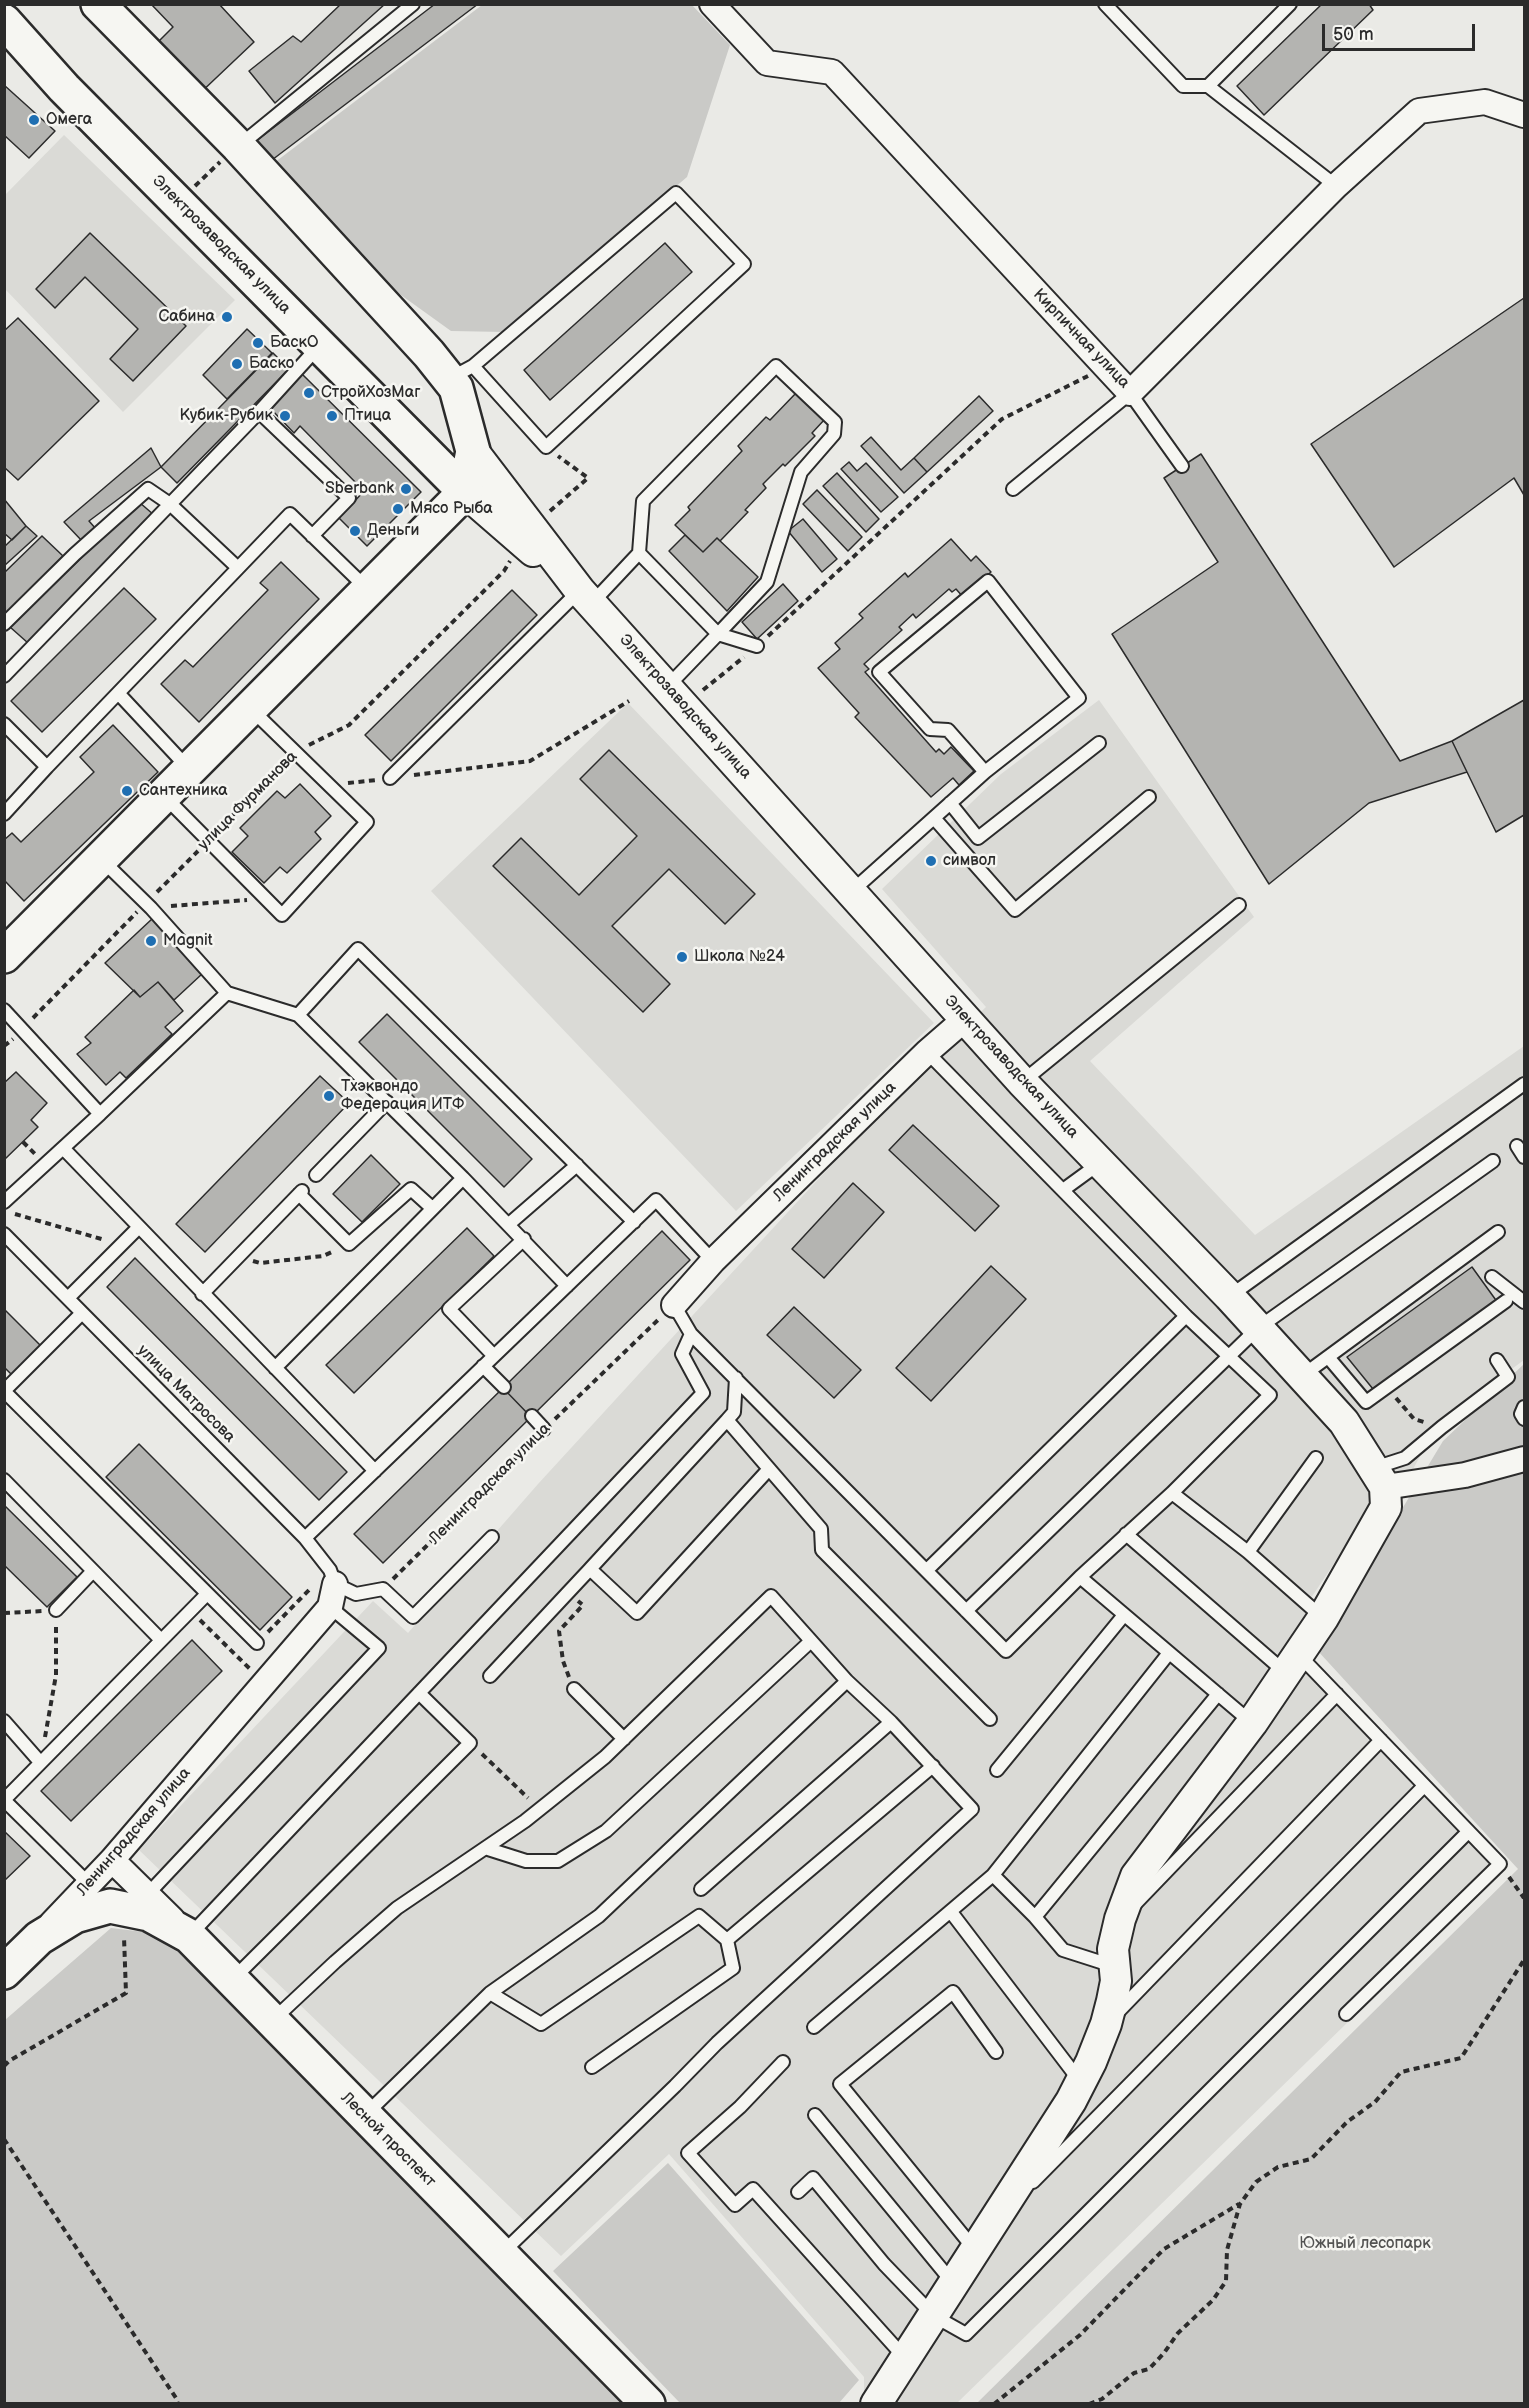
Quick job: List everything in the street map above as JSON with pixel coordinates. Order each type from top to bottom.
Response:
[{"type":"main road","name":"Электрозаводская улица","points":[[98,4],[238,146],[429,354],[465,377],[472,451],[465,492]]},
{"type":"main road","name":"Электрозаводская улица","points":[[4,21],[64,88],[465,492]]},
{"type":"main road","points":[[10,943],[101,859],[465,492]]},
{"type":"main road","name":"Лесной проспект","points":[[100,1895],[149,1914],[189,1936],[648,2403]]},
{"type":"main road","name":"Ленинградская улица","points":[[4,1972],[39,1938],[75,1916],[100,1895]]},
{"type":"street","name":"Кирпичная улица","points":[[712,4],[767,63],[832,72],[1130,393],[1336,186],[1419,111],[1485,102],[1524,115]]},
{"type":"street","name":"Электрозаводская улица","points":[[472,451],[526,534],[667,687],[1022,1082],[1229,1296],[1344,1422],[1380,1477]]},
{"type":"street","name":"Электрозаводская улица","points":[[465,492],[526,534]]},
{"type":"street","name":"Ленинградская улица","points":[[674,1305],[713,1261],[927,1052],[965,1019]]},
{"type":"street","points":[[876,2403],[934,2316],[1081,2082],[1106,2024],[1116,1981],[1113,1949],[1120,1920],[1136,1876],[1252,1723],[1323,1618],[1386,1508],[1380,1477],[1466,1475],[1524,1459]]},
{"type":"street","name":"Ленинградская улица","points":[[100,1895],[112,1860],[330,1607],[332,1577]]},
{"type":"street","points":[[112,1860],[189,1936]]},
{"type":"lane","points":[[250,137],[413,4]]},
{"type":"lane","points":[[1105,4],[1183,86],[1208,86],[1336,186]]},
{"type":"lane","points":[[1208,86],[1290,4]]},
{"type":"lane","points":[[676,193],[744,264],[546,447],[465,377],[676,193]]},
{"type":"lane","points":[[4,676],[259,412],[319,345]]},
{"type":"lane","points":[[390,778],[585,597],[639,553],[643,501],[776,366],[835,422],[834,434],[801,472],[767,582],[667,687]]},
{"type":"lane","points":[[1013,489],[1130,393],[1182,466]]},
{"type":"lane","points":[[259,412],[349,498],[312,536]]},
{"type":"lane","points":[[4,624],[75,554],[148,489],[170,504],[238,568]]},
{"type":"lane","points":[[4,814],[46,767],[290,514],[356,578]]},
{"type":"lane","points":[[639,553],[718,634],[757,646]]},
{"type":"lane","points":[[851,892],[985,772],[1078,698],[988,581],[879,672],[930,729],[948,730],[985,772]]},
{"type":"lane","points":[[118,693],[190,770]]},
{"type":"lane","points":[[164,795],[282,915],[367,822],[250,708]]},
{"type":"lane","points":[[4,724],[46,767]]},
{"type":"lane","points":[[950,803],[978,838],[1099,743]]},
{"type":"lane","points":[[934,818],[1015,910],[1149,797]]},
{"type":"lane","points":[[101,859],[149,906],[227,993],[298,1016],[524,1239],[567,1286]]},
{"type":"lane","points":[[1022,1082],[1239,904]]},
{"type":"lane","points":[[298,1016],[358,949],[634,1222]]},
{"type":"lane","points":[[4,1202],[227,993]]},
{"type":"lane","points":[[4,1010],[100,1114]]},
{"type":"lane","points":[[674,1305],[691,1334],[1006,1651],[1080,1577],[1172,1493],[1270,1395],[1186,1316],[927,1052]]},
{"type":"lane","points":[[1229,1296],[1524,1084]]},
{"type":"lane","points":[[316,1175],[387,1102]]},
{"type":"lane","points":[[63,1148],[375,1471]]},
{"type":"lane","points":[[966,1611],[1258,1328],[1493,1161]]},
{"type":"lane","points":[[1063,1190],[1100,1163]]},
{"type":"lane","points":[[509,1224],[577,1165]]},
{"type":"lane","points":[[275,1368],[463,1178]]},
{"type":"lane","points":[[202,1294],[301,1193],[349,1244],[411,1189],[432,1208]]},
{"type":"lane","points":[[306,1538],[656,1200],[713,1261]]},
{"type":"lane","points":[[68,1298],[138,1228]]},
{"type":"lane","points":[[1302,1376],[1498,1232]]},
{"type":"lane","name":"улица Матросова","points":[[4,1234],[306,1538],[332,1577]]},
{"type":"lane","points":[[494,1356],[450,1309],[524,1239]]},
{"type":"lane","points":[[1492,1277],[1524,1302]]},
{"type":"lane","points":[[1328,1357],[1366,1402],[1506,1301]]},
{"type":"lane","points":[[82,1313],[4,1391],[257,1643]]},
{"type":"lane","points":[[927,1570],[1186,1316]]},
{"type":"lane","points":[[189,1936],[703,1393],[682,1354],[691,1334]]},
{"type":"lane","points":[[1380,1477],[1508,1377],[1497,1360]]},
{"type":"lane","points":[[483,1366],[504,1387]]},
{"type":"lane","points":[[490,1676],[734,1412],[736,1378]]},
{"type":"lane","points":[[1524,1407],[1521,1414],[1524,1419]]},
{"type":"lane","points":[[532,1416],[544,1429]]},
{"type":"lane","points":[[727,1420],[821,1529],[822,1550],[990,1719]]},
{"type":"lane","points":[[1248,1552],[1316,1458]]},
{"type":"lane","points":[[590,1569],[637,1613],[769,1469]]},
{"type":"lane","points":[[4,1480],[161,1641]]},
{"type":"lane","points":[[1172,1493],[1248,1552],[1323,1618]]},
{"type":"lane","points":[[1126,1534],[1292,1664],[1337,1694],[1500,1864],[1346,2014]]},
{"type":"lane","points":[[332,1577],[356,1594],[383,1588],[413,1617],[492,1537]]},
{"type":"lane","points":[[56,1610],[93,1571]]},
{"type":"lane","points":[[1080,1577],[1252,1723]]},
{"type":"lane","points":[[100,1895],[4,1800],[207,1594]]},
{"type":"lane","points":[[273,2021],[335,1962],[397,1908],[539,1809],[605,1757],[771,1596],[847,1681],[891,1722],[972,1809],[717,2043],[501,2254]]},
{"type":"lane","points":[[147,1895],[378,1648],[330,1607]]},
{"type":"lane","points":[[997,1770],[1124,1615]]},
{"type":"lane","points":[[485,1848],[526,1861],[558,1861],[606,1831],[811,1641]]},
{"type":"lane","points":[[814,2027],[993,1875],[1169,1653]]},
{"type":"lane","points":[[364,2116],[490,1993],[599,1916],[847,1681]]},
{"type":"lane","points":[[574,1689],[624,1739]]},
{"type":"lane","points":[[232,1980],[470,1743],[419,1693]]},
{"type":"lane","points":[[1035,1917],[1218,1694]]},
{"type":"lane","points":[[1120,1920],[1337,1694]]},
{"type":"lane","points":[[4,1721],[40,1762]]},
{"type":"lane","points":[[700,1889],[891,1722]]},
{"type":"lane","points":[[1106,2024],[1381,1740]]},
{"type":"lane","points":[[728,1940],[933,1766]]},
{"type":"lane","points":[[993,2223],[1424,1786]]},
{"type":"lane","points":[[798,2192],[813,2178],[884,2264],[934,2316],[966,2334],[1468,1832]]},
{"type":"lane","points":[[993,1875],[1035,1917],[1063,1950],[1114,1967]]},
{"type":"lane","points":[[951,1912],[1081,2082]]},
{"type":"lane","points":[[490,1993],[541,2024],[699,1916],[728,1940],[733,1968],[592,2067]]},
{"type":"lane","points":[[975,2250],[840,2084],[952,1992],[996,2052]]},
{"type":"lane","points":[[783,2062],[740,2107],[688,2153],[735,2205],[753,2189],[906,2359]]},
{"type":"lane","points":[[815,2115],[954,2284]]},
{"type":"path","points":[[188,192],[221,162]]},
{"type":"path","name":"улица Фурманова","points":[[4,1046],[149,906],[208,840],[295,752],[349,725],[504,571],[526,534],[588,478],[546,447]]},
{"type":"path","points":[[329,785],[530,761],[629,700]]},
{"type":"path","points":[[149,906],[266,898]]},
{"type":"path","points":[[4,1212],[120,1246]]},
{"type":"path","points":[[238,1257],[260,1263],[323,1256],[349,1244]]},
{"type":"path","name":"Ленинградская улица","points":[[383,1588],[674,1305]]},
{"type":"path","points":[[1387,1387],[1414,1419],[1442,1427]]},
{"type":"path","points":[[257,1643],[332,1577]]},
{"type":"path","points":[[569,1592],[583,1605],[559,1630],[563,1661],[574,1689]]},
{"type":"path","points":[[4,1613],[56,1610],[56,1676],[40,1762]]},
{"type":"path","points":[[191,1610],[264,1683]]},
{"type":"path","points":[[470,1743],[539,1809]]},
{"type":"path","points":[[1500,1864],[1524,1898]]},
{"type":"path","points":[[4,2066],[126,1993],[124,1937]]},
{"type":"path","points":[[1089,2403],[1102,2399],[1134,2373],[1149,2369],[1178,2333],[1214,2300],[1226,2282],[1227,2250],[1240,2204],[1256,2182],[1278,2167],[1311,2159],[1347,2122],[1375,2102],[1401,2072],[1461,2058],[1524,1960]]},
{"type":"path","points":[[4,2139],[178,2403]]},
{"type":"path","points":[[993,2403],[1080,2335],[1164,2249],[1240,2204]]},
{"type":"shaded area","points":[[64,135],[235,300],[123,412],[5,289],[5,195]]},
{"type":"shaded area","points":[[1099,700],[1254,917],[1090,1061],[1255,1235],[1524,1046],[1524,1360],[1438,1423],[1398,1497],[1375,1502],[1305,1607],[1309,1657],[1506,1868],[957,2403],[864,2403],[864,2377],[669,2154],[561,2256],[139,1850],[373,1601],[408,1633],[538,1484],[906,1084],[986,1007],[882,889],[1001,774]]},
{"type":"shaded area","name":"Школа №24","points":[[628,703],[934,1023],[736,1211],[431,891]]},
{"type":"green space","points":[[482,5],[692,5],[730,45],[687,177],[505,332],[451,331],[369,272],[266,169]]},
{"type":"green space","name":"Южный лесопарк","points":[[1524,1364],[1524,2403],[976,2404],[1518,1869],[1317,1650],[1443,1441]]},
{"type":"green space","points":[[111,1928],[144,1932],[177,1948],[625,2404],[5,2404],[5,2020]]},
{"type":"green space","points":[[668,2163],[859,2380],[839,2403],[680,2403],[553,2271]]},
{"type":"building","points":[[151,4],[219,4],[254,42],[197,96],[152,48],[173,27]]},
{"type":"building","points":[[341,4],[385,4],[275,103],[249,71],[293,36],[301,42]]},
{"type":"building","points":[[435,4],[478,4],[264,166],[247,148]]},
{"type":"building","points":[[1322,4],[1369,4],[1373,10],[1264,115],[1237,86]]},
{"type":"building","points":[[4,85],[55,131],[29,158],[4,135]]},
{"type":"building","points":[[90,233],[186,326],[133,381],[110,359],[138,329],[85,277],[55,308],[36,289]]},
{"type":"building","points":[[665,243],[692,272],[550,400],[524,370]]},
{"type":"building","points":[[1524,298],[1524,495],[1514,478],[1394,567],[1311,444]]},
{"type":"building","points":[[18,318],[99,401],[18,480],[4,467],[4,331]]},
{"type":"building","name":"Баско","points":[[247,329],[272,353],[227,399],[203,375]]},
{"type":"building","points":[[273,353],[289,369],[177,483],[161,467]]},
{"type":"building","points":[[302,374],[421,492],[367,546],[339,518],[364,491],[300,426],[294,433],[270,408]]},
{"type":"building","points":[[797,392],[825,419],[812,433],[815,436],[763,484],[766,488],[745,510],[748,512],[720,541],[717,538],[703,552],[675,525],[690,510],[688,507],[742,451],[738,446],[766,417],[770,420]]},
{"type":"building","points":[[979,396],[993,411],[927,472],[914,458]]},
{"type":"building","points":[[871,437],[901,470],[914,458],[927,472],[904,493],[861,446]]},
{"type":"building","points":[[151,448],[161,467],[89,521],[96,529],[83,542],[64,522]]},
{"type":"building","points":[[1201,454],[1400,761],[1452,741],[1467,772],[1369,803],[1269,884],[1112,634],[1218,562],[1164,478]]},
{"type":"building","points":[[849,462],[857,471],[866,463],[898,497],[881,512],[841,469]]},
{"type":"building","points":[[837,473],[879,519],[866,532],[823,486]]},
{"type":"building","points":[[817,490],[862,537],[848,551],[803,504]]},
{"type":"building","points":[[4,499],[26,526],[12,540],[4,533]]},
{"type":"building","points":[[139,502],[154,515],[28,643],[10,627]]},
{"type":"building","points":[[803,519],[837,559],[822,572],[788,531]]},
{"type":"building","points":[[26,526],[37,536],[4,566],[4,547]]},
{"type":"building","points":[[685,535],[703,552],[717,538],[758,577],[727,611],[669,551]]},
{"type":"building","points":[[42,536],[63,556],[4,615],[4,573]]},
{"type":"building","points":[[951,539],[971,561],[976,556],[991,572],[963,597],[956,589],[952,592],[949,589],[916,618],[913,614],[899,627],[902,630],[864,664],[869,669],[865,672],[936,752],[939,749],[944,754],[951,747],[974,771],[959,785],[953,778],[931,797],[855,717],[859,713],[818,668],[840,649],[835,643],[863,618],[859,614],[905,573],[908,577]]},
{"type":"building","points":[[281,562],[319,599],[199,722],[161,684],[185,660],[193,667],[268,590],[260,583]]},
{"type":"building","points":[[783,584],[798,601],[757,639],[742,622]]},
{"type":"building","points":[[124,588],[156,619],[42,732],[11,701]]},
{"type":"building","points":[[512,590],[537,615],[391,761],[365,735]]},
{"type":"building","points":[[1524,700],[1524,815],[1496,832],[1452,741]]},
{"type":"building","points":[[113,725],[158,772],[24,901],[4,880],[4,840],[12,833],[21,842],[94,772],[80,757]]},
{"type":"building","points":[[609,750],[755,894],[725,924],[669,869],[612,926],[670,984],[643,1012],[493,866],[521,838],[579,895],[637,836],[580,779]]},
{"type":"building","points":[[300,784],[331,816],[315,832],[321,839],[287,873],[280,867],[264,883],[232,852],[248,836],[240,828],[277,791],[285,798]]},
{"type":"building","name":"Magnit","points":[[153,918],[202,974],[174,1000],[158,982],[140,997],[105,963]]},
{"type":"building","points":[[158,982],[183,1011],[165,1027],[172,1034],[126,1078],[120,1072],[106,1085],[77,1054],[91,1043],[85,1037],[134,990],[140,997]]},
{"type":"building","points":[[387,1014],[532,1159],[504,1187],[359,1042]]},
{"type":"building","points":[[16,1072],[47,1103],[31,1120],[38,1127],[4,1160],[4,1083]]},
{"type":"building","points":[[320,1076],[349,1103],[205,1252],[176,1224]]},
{"type":"building","points":[[913,1125],[999,1206],[975,1231],[889,1150]]},
{"type":"building","points":[[371,1155],[400,1184],[362,1222],[333,1194]]},
{"type":"building","points":[[853,1183],[884,1212],[824,1278],[792,1249]]},
{"type":"building","points":[[467,1228],[494,1256],[354,1393],[326,1365]]},
{"type":"building","points":[[662,1231],[690,1260],[531,1417],[503,1388]]},
{"type":"building","points":[[135,1258],[347,1472],[319,1500],[107,1287]]},
{"type":"building","points":[[991,1266],[1026,1299],[931,1401],[896,1368]]},
{"type":"building","points":[[1472,1267],[1498,1303],[1373,1389],[1347,1357]]},
{"type":"building","points":[[794,1307],[861,1370],[834,1398],[767,1335]]},
{"type":"building","points":[[4,1309],[42,1347],[12,1375],[4,1367]]},
{"type":"building","points":[[503,1388],[531,1417],[383,1563],[354,1534]]},
{"type":"building","points":[[139,1444],[292,1597],[260,1630],[106,1477]]},
{"type":"building","points":[[4,1505],[77,1577],[47,1607],[4,1565]]},
{"type":"building","points":[[192,1640],[222,1671],[71,1821],[41,1791]]},
{"type":"building","points":[[4,1831],[30,1856],[4,1881]]},
{"type":"place","name":"Омега","points":[[34,120]]},
{"type":"place","name":"Сабина","points":[[227,317]]},
{"type":"place","name":"БаскО","points":[[258,343]]},
{"type":"place","name":"Баско","points":[[237,364]]},
{"type":"place","name":"СтройХозМаг","points":[[309,393]]},
{"type":"place","name":"Кубик-Рубик","points":[[285,416]]},
{"type":"place","name":"Птица","points":[[332,416]]},
{"type":"place","name":"Sberbank","points":[[406,489]]},
{"type":"place","name":"Мясо Рыба","points":[[398,509]]},
{"type":"place","name":"Деньги","points":[[355,531]]},
{"type":"place","name":"Сантехника","points":[[127,791]]},
{"type":"place","name":"символ","points":[[931,861]]},
{"type":"place","name":"Magnit","points":[[151,941]]},
{"type":"place","name":"Школа №24","points":[[682,957]]},
{"type":"place","name":"Тхэквондо Федерация ИТФ","points":[[329,1096]]}]
